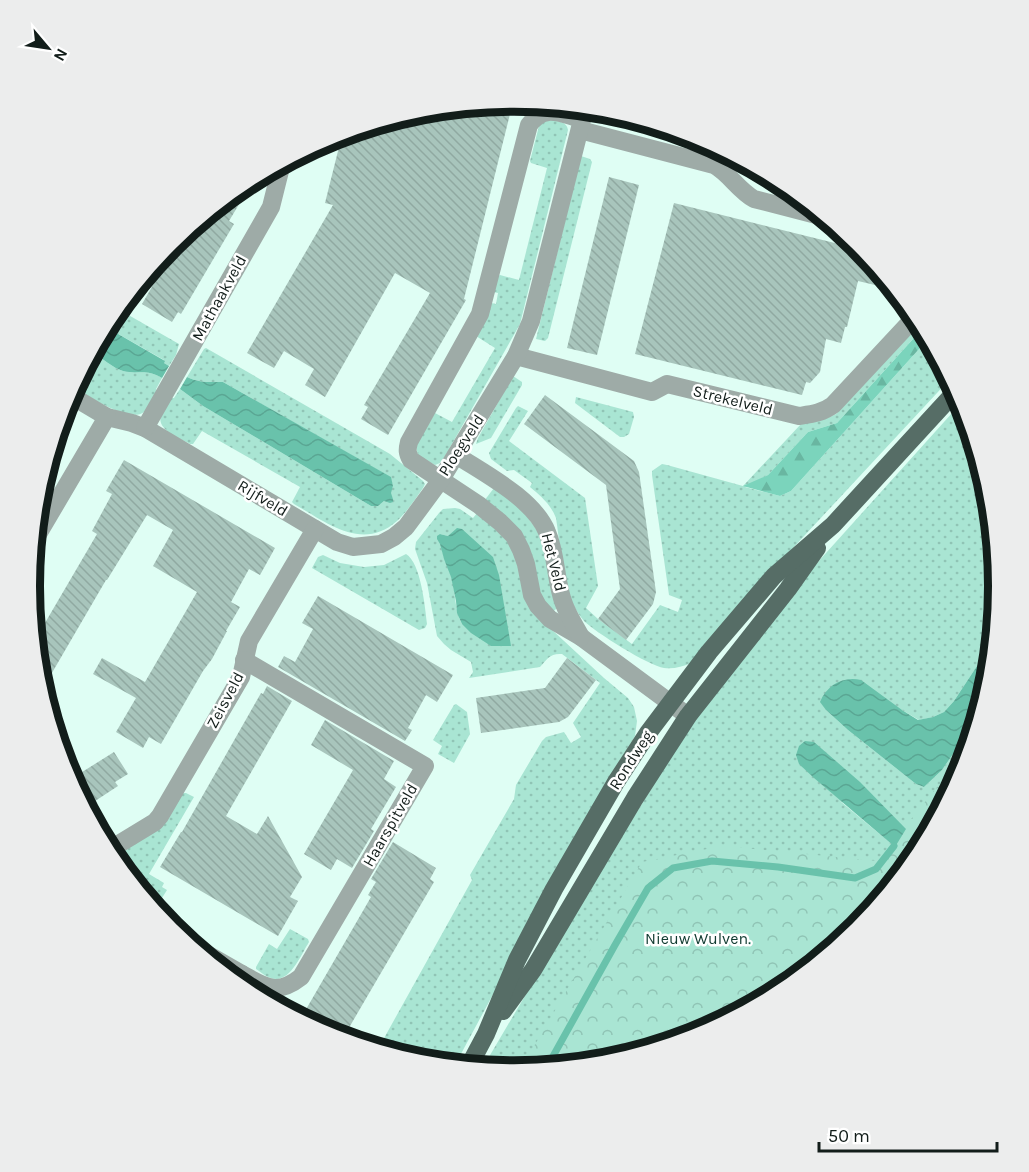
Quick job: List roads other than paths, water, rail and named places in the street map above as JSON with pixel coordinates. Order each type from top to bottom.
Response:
[{"type":"main road","name":"Rondweg","points":[[473,1058],[486,1034],[517,960],[554,889],[616,782],[648,733],[709,652],[774,576],[833,525],[949,398]]},
{"type":"main road","name":"Rondweg","points":[[486,1034],[533,970],[635,798],[688,716],[788,589],[833,525]]},
{"type":"street","name":"Ploegveld","points":[[544,113],[538,115],[529,125],[480,314],[407,449],[411,460],[440,481],[516,356],[531,321],[582,119],[565,115]]},
{"type":"street","points":[[582,119],[714,165],[730,176],[745,194],[805,212]]},
{"type":"street","name":"Mathaakveld","points":[[145,428],[271,207],[279,175]]},
{"type":"street","name":"Strekelveld","points":[[516,356],[652,392],[667,384],[799,416],[824,412],[833,405],[909,323]]},
{"type":"street","name":"Rijfveld","points":[[79,400],[107,417],[145,428],[337,542],[353,547],[381,544],[394,537],[406,527],[440,481]]},
{"type":"street","points":[[45,522],[107,417]]},
{"type":"street","name":"Het Veld","points":[[456,455],[523,500],[542,520],[554,552],[564,604],[581,637]]},
{"type":"street","name":"Het Veld","points":[[440,481],[479,505],[514,536],[526,564],[532,595],[550,619],[581,637],[688,716]]},
{"type":"street","name":"Zeisveld","points":[[117,845],[155,822],[160,816],[241,677],[249,641],[315,529]]},
{"type":"street","name":"Haarspitveld","points":[[244,660],[425,766],[301,977],[284,988],[257,984]]},
{"type":"water","points":[[115,332],[165,361],[164,363],[169,366],[162,378],[146,372],[123,371],[99,357]]},
{"type":"water","points":[[187,377],[200,381],[223,382],[391,477],[393,502],[384,501],[378,506],[371,506],[203,406],[180,389]]},
{"type":"water","points":[[457,528],[462,529],[493,557],[499,575],[511,646],[491,646],[462,624],[457,613],[451,577],[437,539],[440,534],[448,536]]},
{"type":"water","points":[[982,658],[972,709],[962,742],[942,770],[924,787],[916,784],[848,730],[820,702],[831,687],[848,679],[861,680],[918,720],[944,712],[954,701]]},
{"type":"water","points":[[805,741],[814,742],[860,782],[906,829],[895,847],[799,764],[796,755],[799,746]]},
{"type":"waterway","points":[[552,1058],[648,888],[673,868],[712,861],[778,867],[855,878],[876,869],[894,846]]},
{"type":"park label","name":"Nieuw Wulven.","points":[[698,938]]}]
